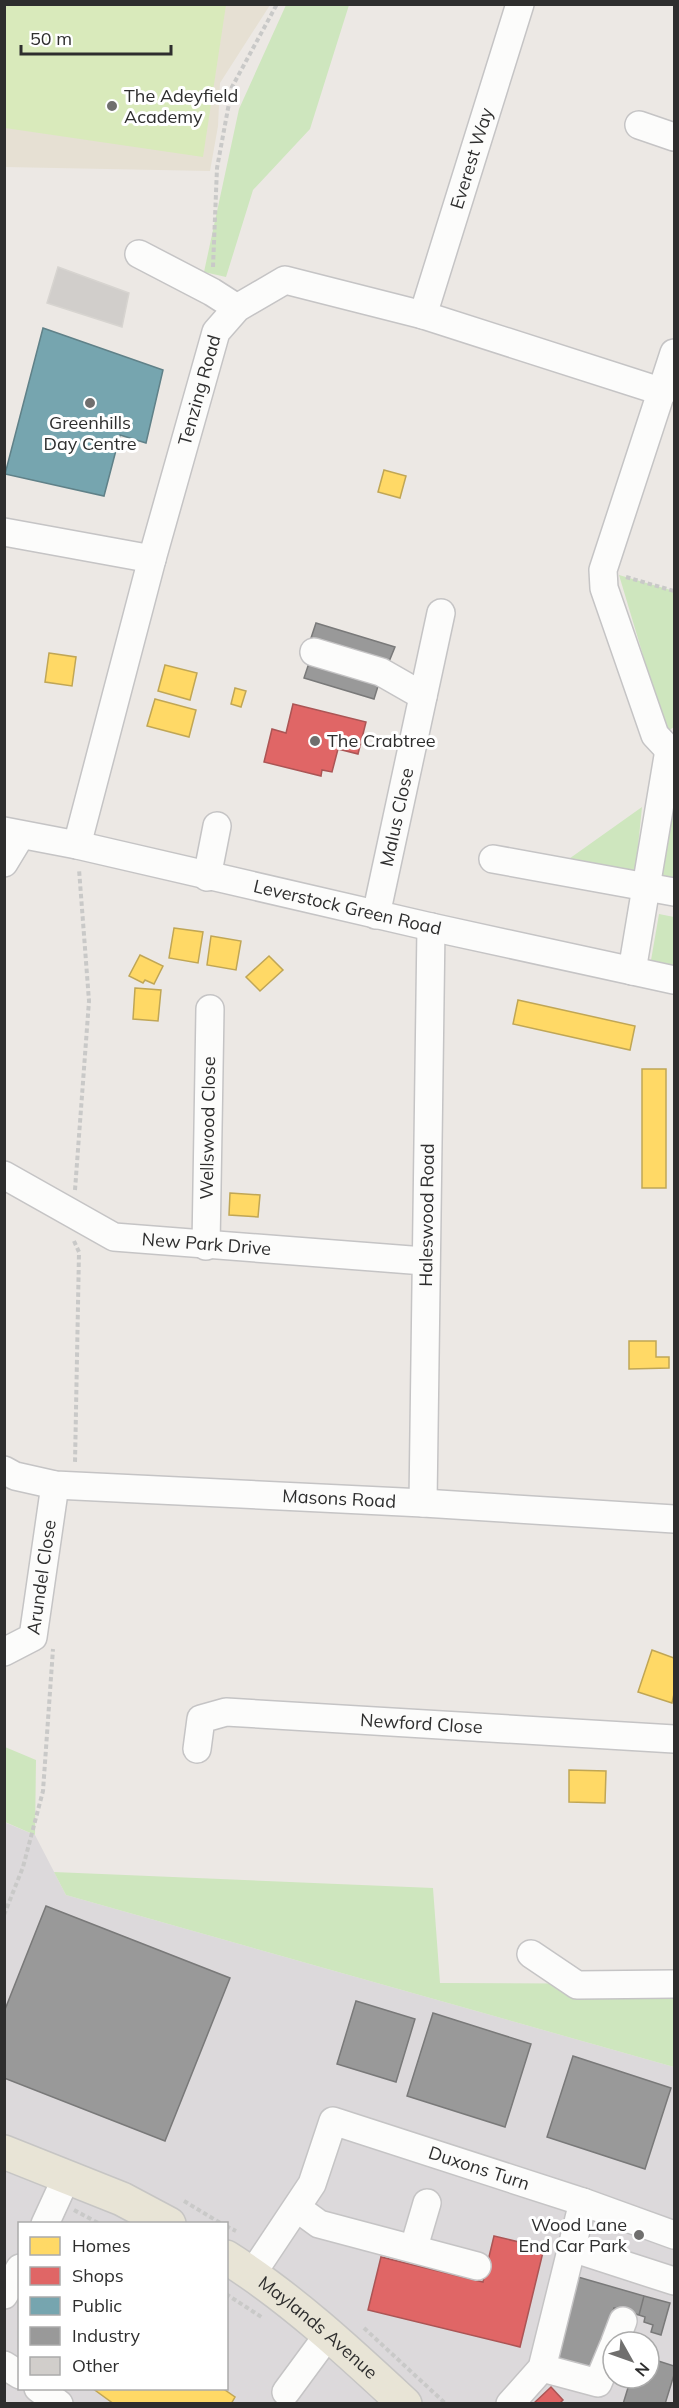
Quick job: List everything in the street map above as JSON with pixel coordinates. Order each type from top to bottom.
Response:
[{"type":"main road","points":[[4,2152],[122,2199],[167,2222]]},
{"type":"main road","name":"Maylands Avenue","points":[[239,2265],[328,2335],[405,2403]]},
{"type":"street","name":"Everest Way","points":[[423,315],[520,4]]},
{"type":"street","points":[[639,125],[675,137]]},
{"type":"street","points":[[139,254],[212,292],[237,308]]},
{"type":"street","name":"Tenzing Road","points":[[77,845],[152,559],[216,332],[237,308],[285,280],[423,315],[663,392]]},
{"type":"street","points":[[632,971],[672,749],[655,735],[604,588],[603,570],[675,352]]},
{"type":"street","points":[[4,532],[152,559]]},
{"type":"street","name":"Malus Close","points":[[376,915],[441,613]]},
{"type":"street","points":[[314,652],[381,672],[423,696]]},
{"type":"street","points":[[207,877],[217,826]]},
{"type":"street","name":"Leverstock Green Road","points":[[4,863],[13,833],[77,845],[207,877],[675,980]]},
{"type":"street","points":[[493,859],[675,892]]},
{"type":"street","name":"Haleswood Road","points":[[423,1503],[424,1261],[431,927]]},
{"type":"street","name":"Wellswood Close","points":[[206,1246],[210,1009]]},
{"type":"street","name":"New Park Drive","points":[[4,1175],[114,1237],[206,1246],[424,1261]]},
{"type":"street","name":"Masons Road","points":[[4,1470],[15,1476],[65,1485],[423,1503],[675,1519]]},
{"type":"street","name":"Arundel Close","points":[[4,1652],[33,1636],[65,1485]]},
{"type":"street","name":"Newford Close","points":[[197,1749],[201,1719],[226,1712],[675,1739]]},
{"type":"street","points":[[531,1954],[577,1985],[675,1984]]},
{"type":"street","name":"Duxons Turn","points":[[239,2265],[297,2208],[312,2184],[333,2121],[583,2202]]},
{"type":"street","points":[[45,2222],[67,2176]]},
{"type":"street","points":[[510,2403],[542,2368],[583,2202],[675,2235]]},
{"type":"street","points":[[414,2247],[427,2203]]},
{"type":"street","points":[[297,2208],[319,2224],[414,2247],[477,2266]]},
{"type":"street","points":[[572,2248],[675,2281]]},
{"type":"street","points":[[4,2295],[18,2271]]},
{"type":"street","points":[[286,2392],[328,2335]]},
{"type":"street","points":[[4,2365],[18,2374]]},
{"type":"street","points":[[542,2368],[598,2383],[601,2376]]},
{"type":"street","points":[[41,2390],[59,2403]]},
{"type":"path","points":[[212,292],[217,168],[232,87],[278,4]]},
{"type":"path","points":[[603,570],[675,591]]},
{"type":"path","points":[[65,1485],[79,1252],[63,1218],[76,1187],[89,1001],[77,845]]},
{"type":"path","points":[[4,1915],[23,1868],[43,1791],[53,1644]]},
{"type":"path","points":[[78,2212],[98,2222]]},
{"type":"path","points":[[228,2295],[266,2319]]},
{"type":"shaded area","name":"The Adeyfield Academy","points":[[5,5],[270,5],[220,83],[218,126],[210,171],[5,167]]},
{"type":"shaded area","points":[[4,1822],[35,1835],[66,1895],[674,2067],[674,2403],[5,2403]]},
{"type":"green space","name":"The Adeyfield Academy","points":[[5,4],[226,5],[203,157],[5,128]]},
{"type":"green space","points":[[286,5],[349,5],[310,129],[253,190],[226,277],[204,272],[239,109]]},
{"type":"green space","points":[[619,575],[674,591],[674,727],[666,732]]},
{"type":"green space","points":[[668,806],[674,817],[674,885],[661,882]]},
{"type":"green space","points":[[642,807],[635,876],[566,861]]},
{"type":"green space","points":[[659,914],[674,917],[674,976],[650,966]]},
{"type":"green space","points":[[5,1747],[36,1760],[35,1835],[5,1822]]},
{"type":"green space","points":[[54,1872],[433,1888],[440,1983],[674,1984],[674,2067],[66,1895]]},
{"type":"building: Homes","points":[[384,470],[406,476],[400,498],[378,492]]},
{"type":"building: Homes","points":[[49,653],[76,657],[72,686],[45,682]]},
{"type":"building: Homes","points":[[165,665],[197,673],[190,700],[158,691]]},
{"type":"building: Homes","points":[[235,688],[246,691],[241,707],[231,704]]},
{"type":"building: Homes","points":[[155,699],[196,710],[189,737],[147,726]]},
{"type":"building: Homes","points":[[174,928],[203,932],[198,963],[169,958]]},
{"type":"building: Homes","points":[[211,936],[241,941],[236,970],[207,965]]},
{"type":"building: Homes","points":[[140,955],[163,966],[154,984],[145,980],[143,983],[129,976]]},
{"type":"building: Homes","points":[[269,956],[283,970],[260,991],[246,977]]},
{"type":"building: Homes","points":[[135,988],[161,990],[158,1021],[133,1019]]},
{"type":"building: Homes","points":[[518,1000],[635,1026],[630,1050],[513,1024]]},
{"type":"building: Homes","points":[[642,1069],[666,1069],[666,1188],[642,1188]]},
{"type":"building: Homes","points":[[230,1193],[260,1195],[258,1217],[229,1215]]},
{"type":"building: Homes","points":[[629,1341],[656,1341],[656,1357],[669,1357],[669,1368],[629,1369]]},
{"type":"building: Homes","points":[[652,1650],[674,1658],[672,1703],[638,1692]]},
{"type":"building: Homes","points":[[569,1770],[606,1771],[605,1803],[569,1802]]},
{"type":"building: Homes","points":[[95,2390],[225,2390],[235,2397],[231,2404],[114,2404]]},
{"type":"building: Shops","name":"The Crabtree","points":[[293,704],[366,722],[358,754],[338,749],[332,772],[322,770],[321,776],[264,762],[272,729],[286,733]]},
{"type":"building: Shops","points":[[494,2236],[544,2248],[520,2347],[368,2310],[381,2257],[483,2282]]},
{"type":"building: Shops","points":[[551,2387],[563,2400],[559,2404],[533,2404]]},
{"type":"building: Public","name":"Greenhills Day Centre","points":[[43,328],[163,370],[146,443],[120,435],[104,496],[5,474]]},
{"type":"building: Industry","points":[[316,623],[395,647],[388,664],[311,638]]},
{"type":"building: Industry","points":[[310,660],[379,683],[374,699],[304,678]]},
{"type":"building: Industry","points":[[46,1906],[230,1978],[165,2141],[4,2078],[4,2012]]},
{"type":"building: Industry","points":[[356,2001],[415,2019],[396,2082],[337,2064]]},
{"type":"building: Industry","points":[[433,2013],[531,2044],[505,2127],[407,2096]]},
{"type":"building: Industry","points":[[573,2056],[671,2088],[645,2169],[547,2137]]},
{"type":"building: Industry","points":[[578,2277],[644,2296],[639,2315],[614,2308],[607,2330],[601,2330],[601,2351],[593,2378],[552,2366]]},
{"type":"building: Industry","points":[[644,2296],[670,2303],[661,2335],[661,2330],[652,2330],[653,2325],[644,2322],[645,2317],[639,2315]]},
{"type":"building: Industry","points":[[661,2362],[674,2366],[674,2375],[665,2404],[623,2404],[627,2390],[661,2390]]},
{"type":"building: Other","points":[[58,267],[129,293],[122,327],[47,303]]},
{"type":"place","name":"The Adeyfield Academy","points":[[112,106]]},
{"type":"place","name":"Greenhills Day Centre","points":[[90,403]]},
{"type":"place","name":"The Crabtree","points":[[315,741]]},
{"type":"place","name":"Wood Lane End Car Park","points":[[639,2235]]}]
